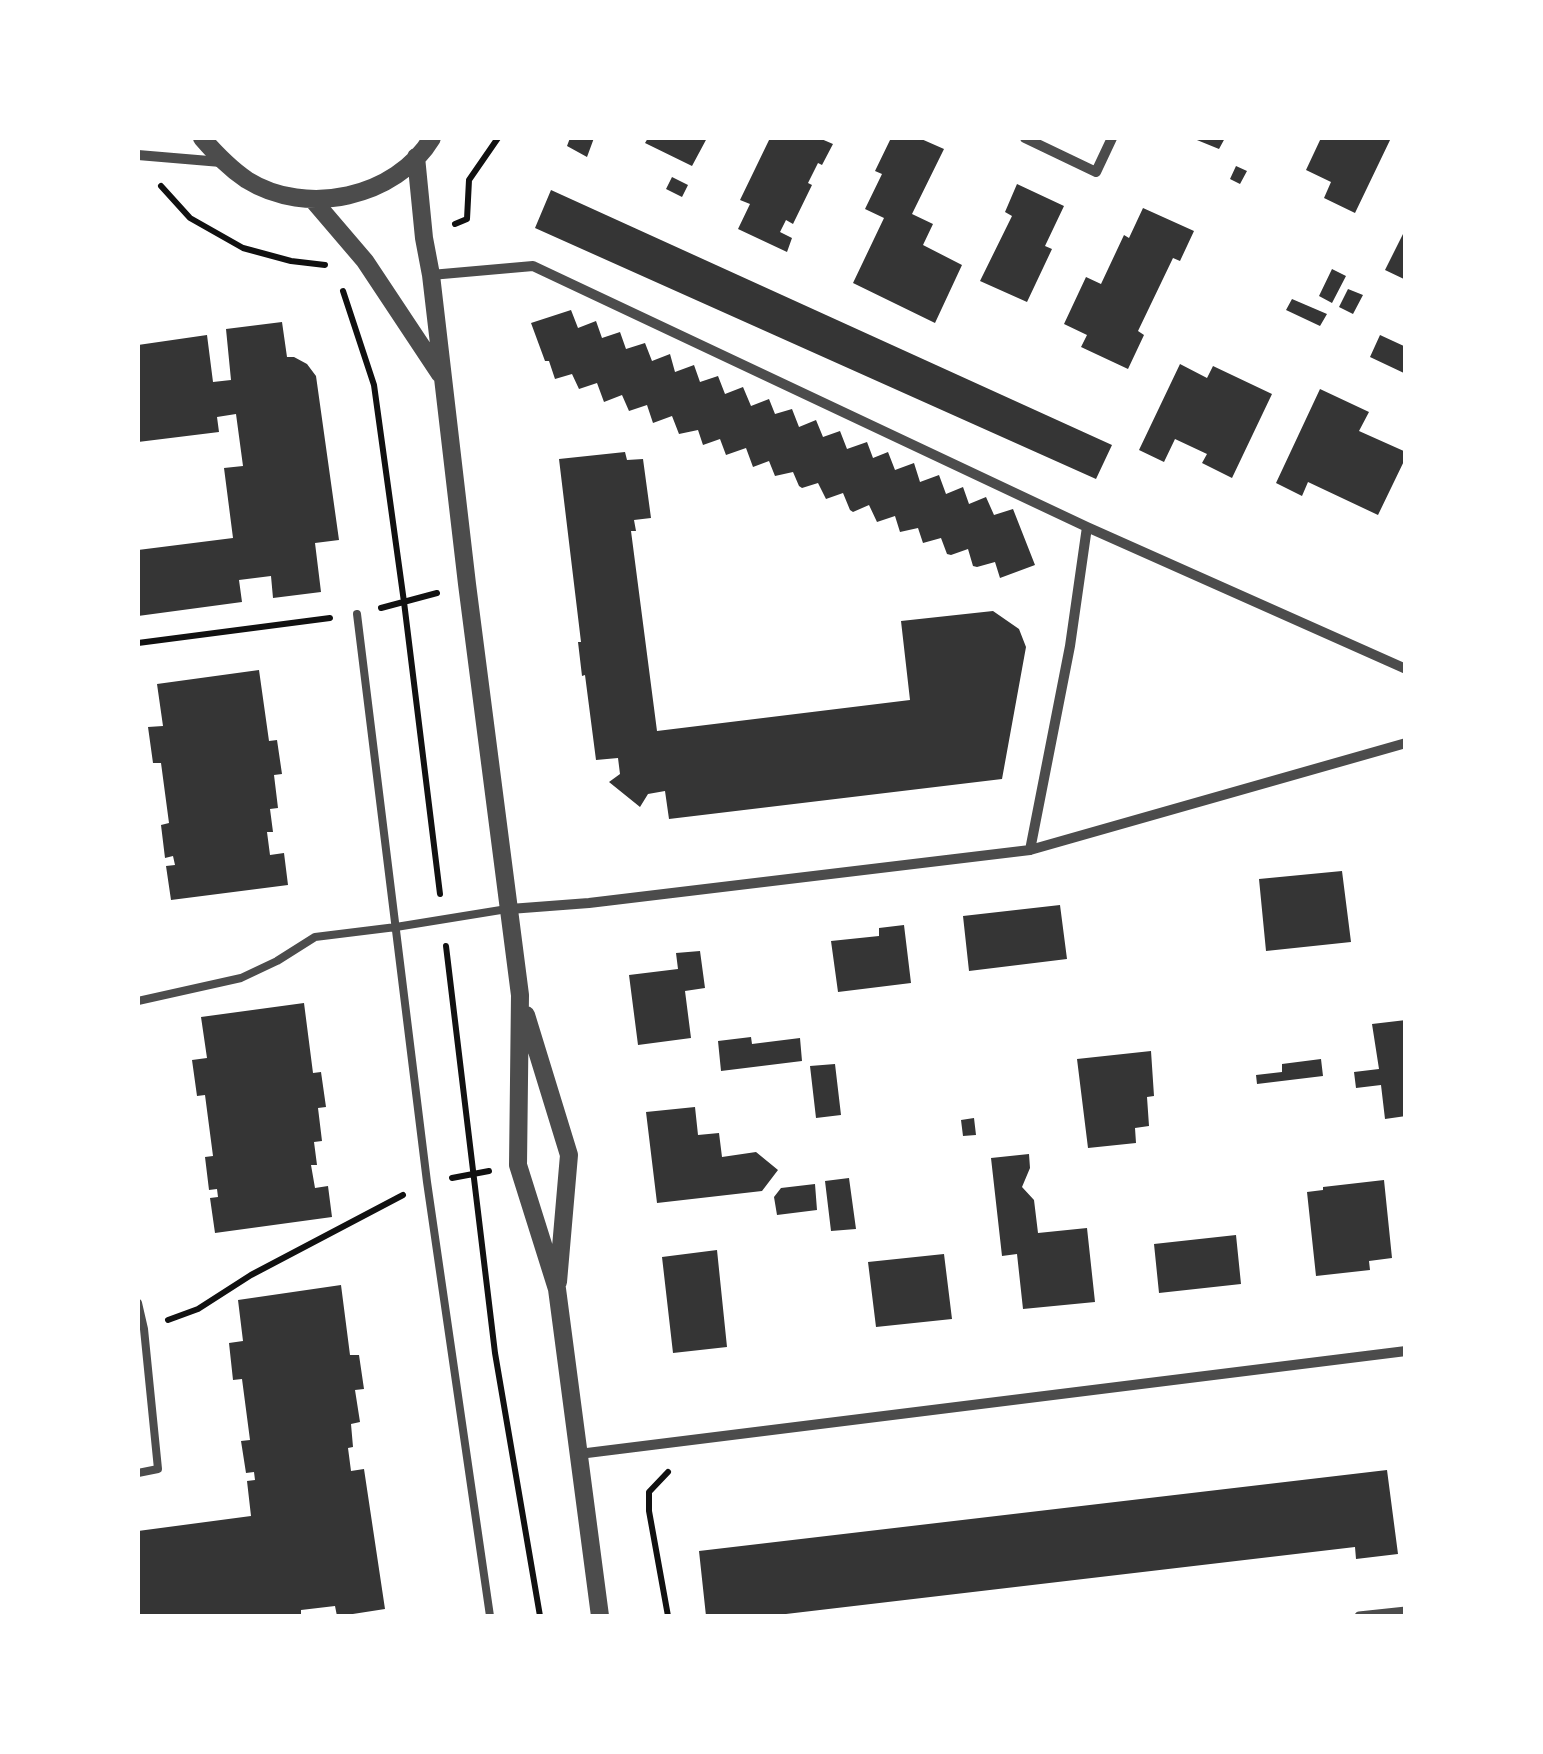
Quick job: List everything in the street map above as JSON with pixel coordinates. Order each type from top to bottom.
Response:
[{"type":"street","points":[[202,138],[222,162],[249,181],[279,194],[312,200],[345,197],[376,186],[404,169],[432,138]]},
{"type":"street","points":[[1025,138],[1096,172],[1112,138]]},
{"type":"street","points":[[138,155],[222,162]]},
{"type":"street","points":[[416,156],[520,995],[518,1165],[557,1289],[600,1616]]},
{"type":"street","points":[[312,200],[365,261],[443,379]]},
{"type":"street","points":[[431,275],[532,266],[1087,528],[1406,669]]},
{"type":"street","points":[[1030,850],[1070,646],[1087,528]]},
{"type":"street","points":[[510,909],[1030,850],[1406,743]]},
{"type":"street","points":[[520,995],[569,1156],[557,1289]]},
{"type":"street","points":[[579,1454],[1406,1351]]},
{"type":"street","points":[[1359,1616],[1406,1611]]},
{"type":"lane","points":[[357,614],[426,1182],[490,1616]]},
{"type":"lane","points":[[138,1001],[241,978],[315,937],[510,909]]},
{"type":"lane","points":[[138,1303],[158,1470],[138,1472]]},
{"type":"path","points":[[424,238],[466,219],[470,180],[498,138]]},
{"type":"path","points":[[150,176],[190,218],[243,248],[291,261],[335,266],[365,261]]},
{"type":"path","points":[[138,643],[357,614],[467,584]]},
{"type":"path","points":[[144,1330],[198,1309],[251,1275],[426,1182],[518,1165]]},
{"type":"path","points":[[663,1444],[670,1471],[649,1492],[649,1511],[668,1616]]},
{"type":"building","points":[[570,138],[594,138],[587,157],[567,146]]},
{"type":"building","points":[[648,138],[707,138],[692,166],[645,143]]},
{"type":"building","points":[[770,138],[819,138],[833,144],[808,183],[812,185],[793,224],[786,220],[780,232],[792,238],[787,252],[738,229],[750,204],[740,200]]},
{"type":"building","points":[[891,138],[919,138],[944,149],[912,214],[933,224],[923,245],[962,265],[935,323],[853,283],[884,218],[865,209],[882,174],[875,171]]},
{"type":"building","points":[[1192,138],[1225,138],[1219,149]]},
{"type":"building","points":[[1321,138],[1391,138],[1355,213],[1324,198],[1331,182],[1306,170]]},
{"type":"building","points":[[1236,166],[1247,171],[1240,184],[1230,179]]},
{"type":"building","points":[[672,177],[688,185],[682,197],[666,189]]},
{"type":"building","points":[[1017,184],[1064,206],[1045,246],[1052,249],[1027,302],[980,281],[1012,216],[1005,212]]},
{"type":"building","points":[[551,190],[1112,445],[1096,479],[535,228]]},
{"type":"building","points":[[1143,208],[1194,231],[1180,261],[1173,258],[1138,331],[1144,335],[1128,369],[1081,347],[1087,335],[1064,324],[1086,277],[1101,284],[1124,235],[1129,238]]},
{"type":"building","points":[[1406,228],[1406,280],[1385,270]]},
{"type":"building","points":[[1332,269],[1346,276],[1332,303],[1319,296]]},
{"type":"building","points":[[1348,289],[1363,295],[1353,314],[1339,307]]},
{"type":"building","points":[[1292,299],[1327,314],[1320,326],[1286,310]]},
{"type":"building","points":[[571,310],[578,328],[596,321],[602,338],[620,332],[626,349],[645,343],[652,361],[670,354],[675,372],[694,365],[700,382],[718,376],[725,394],[743,387],[751,406],[769,399],[775,414],[792,409],[799,427],[816,420],[823,437],[840,431],[847,449],[867,442],[873,458],[888,452],[895,470],[914,463],[920,482],[939,475],[946,494],[963,487],[969,504],[986,497],[994,515],[1013,509],[1035,565],[1000,578],[995,562],[973,566],[968,549],[947,554],[941,538],[923,543],[918,528],[900,532],[895,516],[877,522],[869,505],[850,510],[843,493],[826,499],[818,483],[802,488],[793,472],[775,476],[769,461],[753,467],[746,448],[726,455],[720,439],[703,445],[698,430],[679,434],[672,416],[653,423],[647,405],[629,411],[622,395],[604,402],[597,383],[579,389],[572,374],[555,379],[531,323]]},
{"type":"building","points":[[282,322],[287,357],[307,364],[316,376],[339,540],[315,543],[321,592],[273,598],[271,576],[239,580],[242,602],[138,616],[138,550],[233,538],[224,468],[243,466],[236,414],[217,417],[219,432],[138,442],[138,345],[207,335],[213,382],[231,380],[226,329]]},
{"type":"building","points":[[1380,335],[1406,347],[1406,374],[1370,357]]},
{"type":"building","points":[[1180,364],[1207,378],[1213,366],[1272,394],[1232,478],[1202,463],[1207,454],[1175,439],[1164,462],[1139,450]]},
{"type":"building","points":[[1320,389],[1369,412],[1359,431],[1406,452],[1378,515],[1308,482],[1302,496],[1276,483]]},
{"type":"building","points":[[625,452],[627,460],[643,459],[651,518],[634,520],[636,531],[631,531],[657,731],[910,700],[901,621],[993,611],[1019,629],[1026,647],[1002,779],[669,819],[665,791],[648,794],[640,807],[609,782],[620,774],[618,758],[596,760],[585,675],[582,676],[559,459]]},
{"type":"building","points":[[259,670],[269,741],[277,740],[282,774],[274,775],[278,808],[270,809],[270,855],[284,853],[288,885],[171,900],[166,866],[175,865],[173,856],[165,858],[161,825],[169,823],[161,763],[153,763],[148,727],[163,726],[157,684]]},
{"type":"building","points":[[1342,871],[1351,942],[1266,951],[1259,879]]},
{"type":"building","points":[[1060,905],[1067,959],[969,971],[963,916]]},
{"type":"building","points":[[904,925],[911,983],[838,992],[831,941],[879,936],[879,928]]},
{"type":"building","points":[[700,951],[705,988],[685,991],[691,1038],[638,1045],[629,975],[678,969],[676,953]]},
{"type":"building","points":[[304,1003],[313,1073],[321,1072],[326,1107],[318,1108],[322,1141],[314,1142],[317,1165],[311,1165],[315,1188],[328,1186],[332,1217],[215,1233],[210,1198],[218,1197],[217,1189],[209,1190],[205,1157],[213,1156],[205,1095],[197,1096],[192,1060],[207,1058],[201,1017]]},
{"type":"building","points":[[1406,1020],[1406,1116],[1385,1119],[1381,1085],[1356,1088],[1354,1072],[1379,1069],[1372,1024]]},
{"type":"building","points":[[751,1037],[752,1044],[800,1038],[802,1061],[721,1071],[718,1041]]},
{"type":"building","points":[[1151,1051],[1154,1096],[1147,1097],[1149,1126],[1135,1128],[1136,1143],[1088,1148],[1077,1059]]},
{"type":"building","points":[[1321,1059],[1323,1076],[1257,1084],[1256,1075],[1282,1072],[1282,1064]]},
{"type":"building","points":[[835,1064],[841,1115],[816,1118],[810,1066]]},
{"type":"building","points":[[695,1107],[698,1135],[719,1133],[722,1157],[756,1152],[778,1170],[762,1191],[657,1203],[646,1112]]},
{"type":"building","points":[[974,1118],[976,1135],[963,1136],[961,1120]]},
{"type":"building","points":[[1029,1154],[1030,1168],[1022,1187],[1034,1200],[1038,1233],[1087,1228],[1095,1302],[1023,1309],[1017,1254],[1002,1256],[991,1158]]},
{"type":"building","points":[[849,1178],[856,1229],[831,1231],[825,1181]]},
{"type":"building","points":[[1384,1180],[1392,1258],[1369,1261],[1370,1270],[1316,1276],[1307,1192]]},
{"type":"building","points":[[815,1184],[817,1210],[777,1215],[774,1197],[781,1188]]},
{"type":"building","points":[[1236,1235],[1241,1284],[1159,1293],[1154,1244]]},
{"type":"building","points":[[717,1250],[727,1347],[673,1353],[662,1257]]},
{"type":"building","points":[[944,1254],[952,1319],[876,1327],[868,1262]]},
{"type":"building","points":[[341,1285],[350,1355],[359,1355],[364,1389],[355,1390],[360,1422],[351,1424],[351,1471],[364,1469],[385,1609],[340,1616],[335,1606],[301,1610],[301,1616],[138,1616],[138,1531],[251,1516],[247,1481],[255,1480],[254,1472],[246,1473],[241,1441],[250,1440],[242,1379],[233,1380],[229,1343],[243,1341],[238,1300]]},
{"type":"building","points":[[1387,1470],[1398,1554],[1356,1559],[1355,1547],[769,1616],[706,1616],[699,1551]]}]
